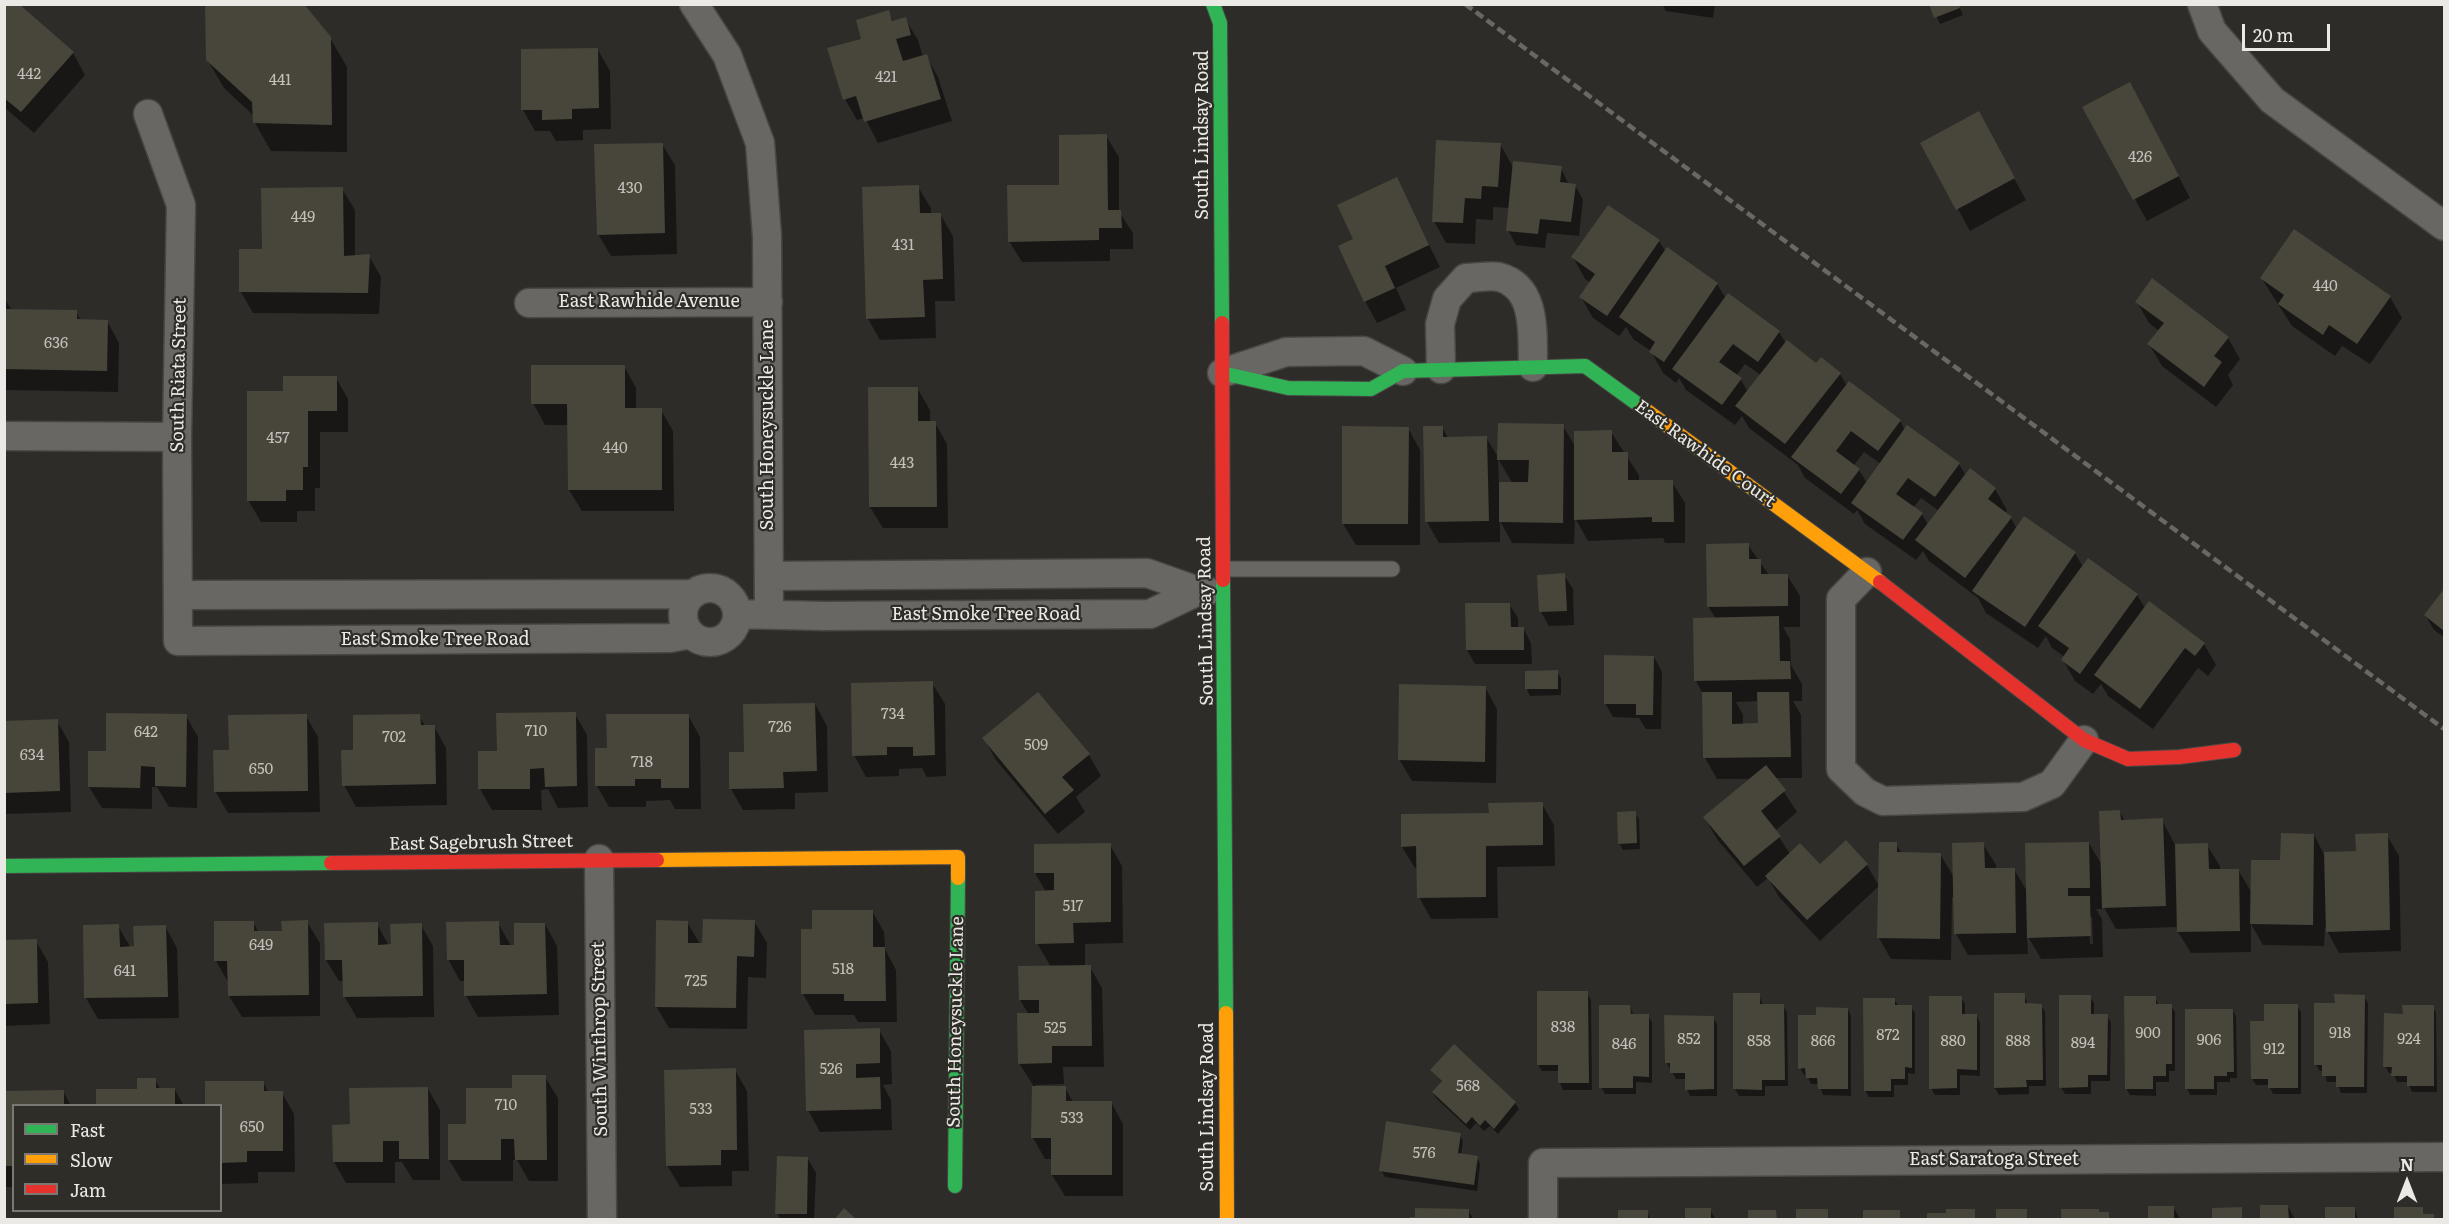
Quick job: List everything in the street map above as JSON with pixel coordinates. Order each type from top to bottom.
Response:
[{"type":"street","name":"South Honeysuckle Lane","points":[[694,4],[727,55],[760,144],[767,236],[769,614]]},
{"type":"street","name":"South Lindsay Road","points":[[1213,4],[1220,23],[1222,373],[1215,583],[1227,1220]]},
{"type":"street","name":"South Lindsay Road","points":[[1220,23],[1228,4]]},
{"type":"street","points":[[2202,4],[2212,31],[2272,100],[2445,226]]},
{"type":"street","name":"South Riata Street","points":[[148,114],[181,205],[177,437],[178,640]]},
{"type":"street","points":[[1441,369],[1440,324],[1447,299],[1466,279],[1499,277],[1518,286],[1530,309],[1533,367]]},
{"type":"street","name":"East Rawhide Avenue","points":[[529,303],[768,302]]},
{"type":"street","points":[[1222,373],[1286,352],[1364,351],[1403,371]]},
{"type":"street","name":"East Rawhide Court","points":[[1222,373],[1288,388],[1371,389],[1403,371],[1585,366],[1867,572],[2084,740],[2128,759],[2179,757],[2234,750]]},
{"type":"street","points":[[4,436],[177,437]]},
{"type":"street","points":[[1867,572],[1840,599],[1840,769],[1865,792],[1883,801],[2023,797],[2052,784],[2084,740]]},
{"type":"street","points":[[769,576],[1147,573],[1215,583]]},
{"type":"street","name":"East Smoke Tree Road","points":[[736,614],[824,616],[1150,614],[1215,583]]},
{"type":"street","points":[[178,595],[692,594],[708,588],[724,592],[735,606],[736,614],[731,631],[724,637],[708,642],[692,634],[683,619],[683,610],[692,594]]},
{"type":"street","points":[[426,594],[426,640]]},
{"type":"street","points":[[525,594],[525,640]]},
{"type":"street","name":"East Smoke Tree Road","points":[[178,640],[525,640],[670,638],[692,634]]},
{"type":"street","name":"South Honeysuckle Lane","points":[[955,1186],[958,857]]},
{"type":"street","name":"East Sagebrush Street","points":[[4,866],[958,857]]},
{"type":"street","name":"South Winthrop Street","points":[[599,859],[602,1220]]},
{"type":"street","name":"East Saratoga Street","points":[[1543,1220],[1543,1163],[2445,1157]]},
{"type":"lane","points":[[1215,583],[1392,569]]},
{"type":"building","points":[[4,4],[19,4],[74,52],[21,112],[4,98]]},
{"type":"building","points":[[205,4],[304,4],[331,37],[332,125],[253,123],[252,102],[206,60]]},
{"type":"building","points":[[1929,4],[1959,4],[1960,8],[1934,18]]},
{"type":"building","points":[[889,10],[892,21],[906,17],[911,35],[896,39],[903,61],[927,54],[941,99],[864,122],[856,96],[843,100],[827,48],[861,39],[856,20]]},
{"type":"building","points":[[598,48],[599,108],[572,109],[572,119],[542,120],[542,110],[521,110],[521,49]]},
{"type":"building","points":[[2130,82],[2179,176],[2133,200],[2082,107]]},
{"type":"building","points":[[1979,111],[2015,178],[1956,210],[1920,143]]},
{"type":"building","points":[[1107,134],[1108,210],[1121,210],[1122,228],[1099,228],[1099,240],[1008,242],[1007,185],[1059,185],[1059,135]]},
{"type":"building","points":[[1436,140],[1501,143],[1498,187],[1482,186],[1481,199],[1465,198],[1463,223],[1432,222]]},
{"type":"building","points":[[663,143],[665,233],[597,235],[594,144]]},
{"type":"building","points":[[1513,161],[1562,166],[1560,182],[1576,184],[1571,222],[1540,219],[1538,234],[1506,231]]},
{"type":"building","points":[[1397,177],[1429,245],[1385,266],[1395,288],[1364,302],[1338,246],[1353,239],[1337,205]]},
{"type":"building","points":[[919,185],[920,213],[941,213],[943,279],[923,280],[925,317],[866,319],[862,187]]},
{"type":"building","points":[[343,187],[344,256],[370,254],[368,293],[239,292],[239,249],[262,249],[261,188]]},
{"type":"building","points":[[1608,205],[1660,240],[1607,316],[1579,297],[1595,274],[1571,257]]},
{"type":"building","points":[[2294,229],[2391,296],[2357,344],[2329,325],[2323,335],[2278,304],[2284,295],[2260,278]]},
{"type":"building","points":[[1667,247],[1718,283],[1664,362],[1649,352],[1655,342],[1619,317]]},
{"type":"building","points":[[2152,278],[2229,337],[2214,356],[2222,362],[2204,387],[2147,344],[2164,323],[2135,302]]},
{"type":"building","points":[[1728,293],[1780,331],[1758,362],[1733,344],[1719,362],[1742,378],[1722,405],[1672,369]]},
{"type":"building","points":[[4,309],[77,310],[77,319],[108,320],[107,371],[4,369]]},
{"type":"building","points":[[1787,340],[1816,363],[1821,357],[1841,373],[1785,444],[1735,406]]},
{"type":"building","points":[[531,365],[625,365],[625,408],[662,408],[662,490],[568,490],[567,404],[531,404]]},
{"type":"building","points":[[283,376],[337,376],[337,411],[308,411],[308,467],[303,467],[303,490],[286,490],[286,501],[247,501],[247,391],[283,391]]},
{"type":"building","points":[[1849,381],[1901,420],[1878,451],[1851,431],[1836,451],[1860,469],[1841,494],[1791,457]]},
{"type":"building","points":[[868,387],[918,387],[918,421],[936,421],[937,507],[869,507]]},
{"type":"building","points":[[1498,423],[1564,424],[1563,523],[1499,522],[1499,482],[1528,482],[1529,460],[1497,460]]},
{"type":"building","points":[[1907,425],[1960,463],[1935,497],[1908,478],[1896,494],[1923,513],[1903,540],[1851,503]]},
{"type":"building","points":[[1342,426],[1409,427],[1408,524],[1342,524]]},
{"type":"building","points":[[1423,426],[1443,426],[1443,437],[1487,436],[1489,521],[1425,522]]},
{"type":"building","points":[[1612,430],[1612,452],[1628,452],[1628,480],[1673,480],[1674,522],[1652,522],[1652,517],[1574,520],[1574,431]]},
{"type":"building","points":[[1970,468],[1996,488],[1988,499],[2012,517],[1965,578],[1915,540]]},
{"type":"building","points":[[2024,516],[2076,552],[2025,627],[1972,591]]},
{"type":"building","points":[[1749,543],[1749,559],[1761,559],[1761,574],[1788,574],[1788,606],[1707,607],[1706,544]]},
{"type":"building","points":[[2088,558],[2138,594],[2080,674],[2061,660],[2069,648],[2038,626]]},
{"type":"building","points":[[1565,573],[1567,611],[1539,612],[1537,575]]},
{"type":"building","points":[[2444,589],[2444,631],[2424,615]]},
{"type":"building","points":[[2149,601],[2205,643],[2195,656],[2185,648],[2140,709],[2094,675]]},
{"type":"building","points":[[1465,603],[1510,603],[1511,627],[1524,627],[1524,650],[1466,650]]},
{"type":"building","points":[[1779,616],[1780,661],[1790,661],[1791,679],[1694,681],[1693,618]]},
{"type":"building","points":[[1604,655],[1654,656],[1653,715],[1636,715],[1636,704],[1604,704]]},
{"type":"building","points":[[1558,670],[1558,689],[1525,689],[1525,671]]},
{"type":"building","points":[[933,681],[935,755],[913,756],[913,747],[887,747],[887,755],[852,756],[851,683]]},
{"type":"building","points":[[1399,684],[1486,686],[1485,762],[1398,760]]},
{"type":"building","points":[[1038,692],[1090,754],[1062,777],[1074,790],[1045,814],[982,738]]},
{"type":"building","points":[[1702,692],[1732,692],[1732,724],[1758,723],[1757,692],[1789,692],[1791,757],[1703,758]]},
{"type":"building","points":[[815,703],[817,771],[783,772],[784,788],[729,789],[729,752],[744,752],[743,704]]},
{"type":"building","points":[[576,712],[577,786],[545,787],[544,768],[530,769],[530,789],[478,789],[478,751],[497,751],[496,713]]},
{"type":"building","points":[[106,713],[187,714],[186,787],[155,786],[155,767],[141,766],[140,788],[88,787],[88,751],[106,751]]},
{"type":"building","points":[[307,714],[308,791],[214,792],[213,750],[229,750],[228,715]]},
{"type":"building","points":[[420,714],[421,725],[435,725],[436,784],[342,786],[341,750],[353,750],[353,715]]},
{"type":"building","points":[[606,714],[689,714],[689,788],[661,788],[661,779],[635,779],[635,786],[595,786],[595,748],[607,748]]},
{"type":"building","points":[[58,719],[60,791],[4,793],[4,721]]},
{"type":"building","points":[[1766,765],[1786,790],[1761,811],[1781,836],[1744,866],[1703,817]]},
{"type":"building","points":[[1543,802],[1543,845],[1486,846],[1486,897],[1417,898],[1416,846],[1401,847],[1401,814],[1489,813],[1488,803]]},
{"type":"building","points":[[2120,810],[2121,820],[2163,818],[2166,906],[2102,908],[2099,811]]},
{"type":"building","points":[[1636,811],[1637,843],[1618,844],[1617,812]]},
{"type":"building","points":[[2281,833],[2314,834],[2313,925],[2250,924],[2251,860],[2280,860]]},
{"type":"building","points":[[2388,833],[2390,930],[2326,932],[2324,852],[2356,851],[2355,834]]},
{"type":"building","points":[[1846,840],[1868,864],[1807,920],[1765,876],[1800,843],[1820,864]]},
{"type":"building","points":[[1879,842],[1897,842],[1897,852],[1941,853],[1940,939],[1877,938]]},
{"type":"building","points":[[1984,842],[1985,868],[2015,868],[2016,933],[1954,934],[1952,843]]},
{"type":"building","points":[[2089,842],[2090,888],[2068,888],[2068,896],[2090,896],[2091,936],[2027,938],[2025,843]]},
{"type":"building","points":[[1111,843],[1111,922],[1073,923],[1074,943],[1035,944],[1035,891],[1054,890],[1054,873],[1034,873],[1034,844]]},
{"type":"building","points":[[2208,843],[2209,869],[2239,869],[2240,931],[2177,932],[2175,844]]},
{"type":"building","points":[[812,910],[873,910],[873,947],[885,947],[886,1001],[844,1001],[844,994],[801,994],[801,929],[812,929]]},
{"type":"building","points":[[703,919],[755,920],[754,957],[737,956],[736,1008],[655,1007],[656,920],[688,921],[688,943],[702,943]]},
{"type":"building","points":[[308,920],[309,995],[228,996],[227,961],[214,961],[214,921],[254,921],[254,931],[282,931],[281,921]]},
{"type":"building","points":[[499,921],[500,945],[514,945],[514,923],[545,923],[547,994],[464,996],[464,960],[447,960],[446,922]]},
{"type":"building","points":[[378,922],[378,945],[391,944],[390,924],[422,923],[423,996],[343,997],[342,960],[325,960],[324,923]]},
{"type":"building","points":[[119,924],[120,947],[134,946],[133,926],[166,925],[168,997],[84,998],[83,925]]},
{"type":"building","points":[[37,939],[38,1003],[4,1004],[4,940]]},
{"type":"building","points":[[1091,965],[1092,1046],[1052,1046],[1052,1063],[1018,1064],[1017,1013],[1039,1013],[1039,1000],[1019,1000],[1018,966]]},
{"type":"building","points":[[1537,991],[1588,991],[1589,1083],[1558,1083],[1558,1065],[1537,1065]]},
{"type":"building","points":[[1733,993],[1760,993],[1760,1004],[1784,1004],[1785,1080],[1762,1080],[1762,1090],[1733,1089]]},
{"type":"building","points":[[1994,993],[2025,993],[2025,1003],[2042,1004],[2043,1080],[2026,1080],[2027,1087],[1994,1088]]},
{"type":"building","points":[[2334,994],[2365,995],[2364,1087],[2336,1087],[2336,1076],[2322,1076],[2322,1065],[2314,1065],[2314,1003],[2335,1003]]},
{"type":"building","points":[[2059,995],[2091,995],[2091,1014],[2108,1014],[2107,1075],[2088,1075],[2088,1087],[2059,1088]]},
{"type":"building","points":[[1929,996],[1962,996],[1962,1014],[1977,1014],[1977,1070],[1957,1069],[1957,1088],[1929,1089]]},
{"type":"building","points":[[2124,996],[2156,996],[2156,1004],[2172,1004],[2172,1064],[2166,1064],[2166,1076],[2153,1076],[2153,1089],[2125,1089]]},
{"type":"building","points":[[1863,998],[1895,998],[1895,1005],[1912,1005],[1912,1068],[1905,1067],[1905,1079],[1891,1079],[1891,1091],[1864,1091]]},
{"type":"building","points":[[2264,1004],[2298,1004],[2298,1088],[2268,1088],[2268,1079],[2251,1079],[2250,1021],[2264,1021]]},
{"type":"building","points":[[1599,1005],[1630,1005],[1631,1014],[1649,1014],[1649,1077],[1633,1076],[1633,1088],[1599,1088]]},
{"type":"building","points":[[2402,1005],[2434,1005],[2434,1086],[2407,1086],[2407,1076],[2391,1076],[2392,1067],[2383,1067],[2384,1013],[2403,1014]]},
{"type":"building","points":[[1816,1007],[1848,1008],[1848,1089],[1818,1089],[1817,1078],[1806,1078],[1805,1068],[1798,1069],[1798,1015],[1816,1015]]},
{"type":"building","points":[[2185,1009],[2233,1009],[2234,1072],[2227,1072],[2227,1076],[2214,1076],[2214,1089],[2185,1089]]},
{"type":"building","points":[[1664,1015],[1714,1016],[1714,1089],[1685,1090],[1685,1073],[1670,1073],[1670,1063],[1665,1063]]},
{"type":"building","points":[[880,1028],[880,1063],[856,1064],[856,1078],[880,1077],[881,1109],[806,1111],[804,1030]]},
{"type":"building","points":[[1454,1044],[1516,1102],[1494,1129],[1485,1120],[1480,1126],[1472,1117],[1466,1124],[1432,1092],[1442,1081],[1430,1070]]},
{"type":"building","points":[[736,1068],[737,1150],[721,1150],[721,1165],[666,1166],[664,1070]]},
{"type":"building","points":[[512,1075],[546,1075],[547,1160],[515,1160],[514,1139],[501,1139],[501,1160],[448,1160],[448,1124],[466,1124],[466,1088],[512,1088]]},
{"type":"building","points":[[137,1078],[156,1078],[156,1088],[175,1088],[175,1104],[96,1104],[96,1089],[137,1089]]},
{"type":"building","points":[[205,1081],[264,1081],[264,1091],[283,1091],[283,1151],[247,1151],[247,1162],[222,1163],[222,1104],[205,1104]]},
{"type":"building","points":[[1032,1086],[1066,1086],[1066,1101],[1112,1101],[1112,1175],[1051,1175],[1051,1138],[1031,1138]]},
{"type":"building","points":[[428,1087],[429,1159],[399,1159],[399,1141],[383,1141],[383,1162],[333,1162],[332,1125],[350,1124],[349,1088]]},
{"type":"building","points":[[64,1090],[64,1104],[12,1104],[12,1166],[4,1166],[4,1091]]},
{"type":"building","points":[[1386,1121],[1461,1133],[1458,1153],[1478,1156],[1474,1185],[1379,1171]]},
{"type":"building","points":[[777,1156],[808,1157],[807,1214],[775,1214]]},
{"type":"building","points":[[2260,1205],[2288,1205],[2289,1220],[2260,1220]]},
{"type":"building","points":[[2148,1206],[2174,1206],[2174,1220],[2148,1220]]},
{"type":"building","points":[[2242,1207],[2242,1220],[2212,1220],[2212,1208]]},
{"type":"building","points":[[2325,1207],[2355,1207],[2355,1220],[2325,1220]]},
{"type":"building","points":[[2394,1207],[2423,1207],[2423,1214],[2434,1214],[2434,1220],[2394,1220]]},
{"type":"building","points":[[844,1208],[857,1220],[834,1220]]},
{"type":"building","points":[[1415,1208],[1469,1209],[1469,1220],[1410,1220],[1410,1217],[1415,1217]]},
{"type":"building","points":[[1685,1208],[1711,1208],[1711,1220],[1685,1220]]},
{"type":"building","points":[[1796,1209],[1828,1209],[1828,1220],[1796,1220]]},
{"type":"building","points":[[1946,1209],[1975,1209],[1975,1220],[1927,1220],[1927,1213],[1946,1213]]},
{"type":"building","points":[[1996,1209],[2027,1209],[2027,1220],[1996,1220]]},
{"type":"building","points":[[2061,1209],[2099,1209],[2099,1212],[2109,1212],[2109,1220],[2061,1220]]},
{"type":"building","points":[[1618,1210],[1648,1210],[1648,1220],[1618,1220]]},
{"type":"building","points":[[1748,1210],[1776,1210],[1777,1220],[1748,1220]]},
{"type":"building","points":[[1863,1210],[1900,1210],[1900,1220],[1863,1220]]},
{"type":"railway","points":[[1465,4],[2444,729]]},
{"type":"traffic: fast","points":[[1213,4],[1220,23],[1222,323]]},
{"type":"traffic: fast","points":[[1222,373],[1288,388],[1371,389],[1403,371],[1585,366],[1643,408]]},
{"type":"traffic: fast","points":[[1223,580],[1226,1013]]},
{"type":"traffic: fast","points":[[4,866],[331,863]]},
{"type":"traffic: fast","points":[[955,1186],[958,878]]},
{"type":"traffic: slow","points":[[1643,408],[1880,582]]},
{"type":"traffic: slow","points":[[657,860],[958,857],[958,878]]},
{"type":"traffic: slow","points":[[1226,1013],[1227,1220]]},
{"type":"traffic: jam","points":[[1222,323],[1223,580]]},
{"type":"traffic: jam","points":[[1880,582],[2084,740],[2128,759],[2179,757],[2234,750]]},
{"type":"traffic: jam","points":[[331,863],[657,860]]}]
